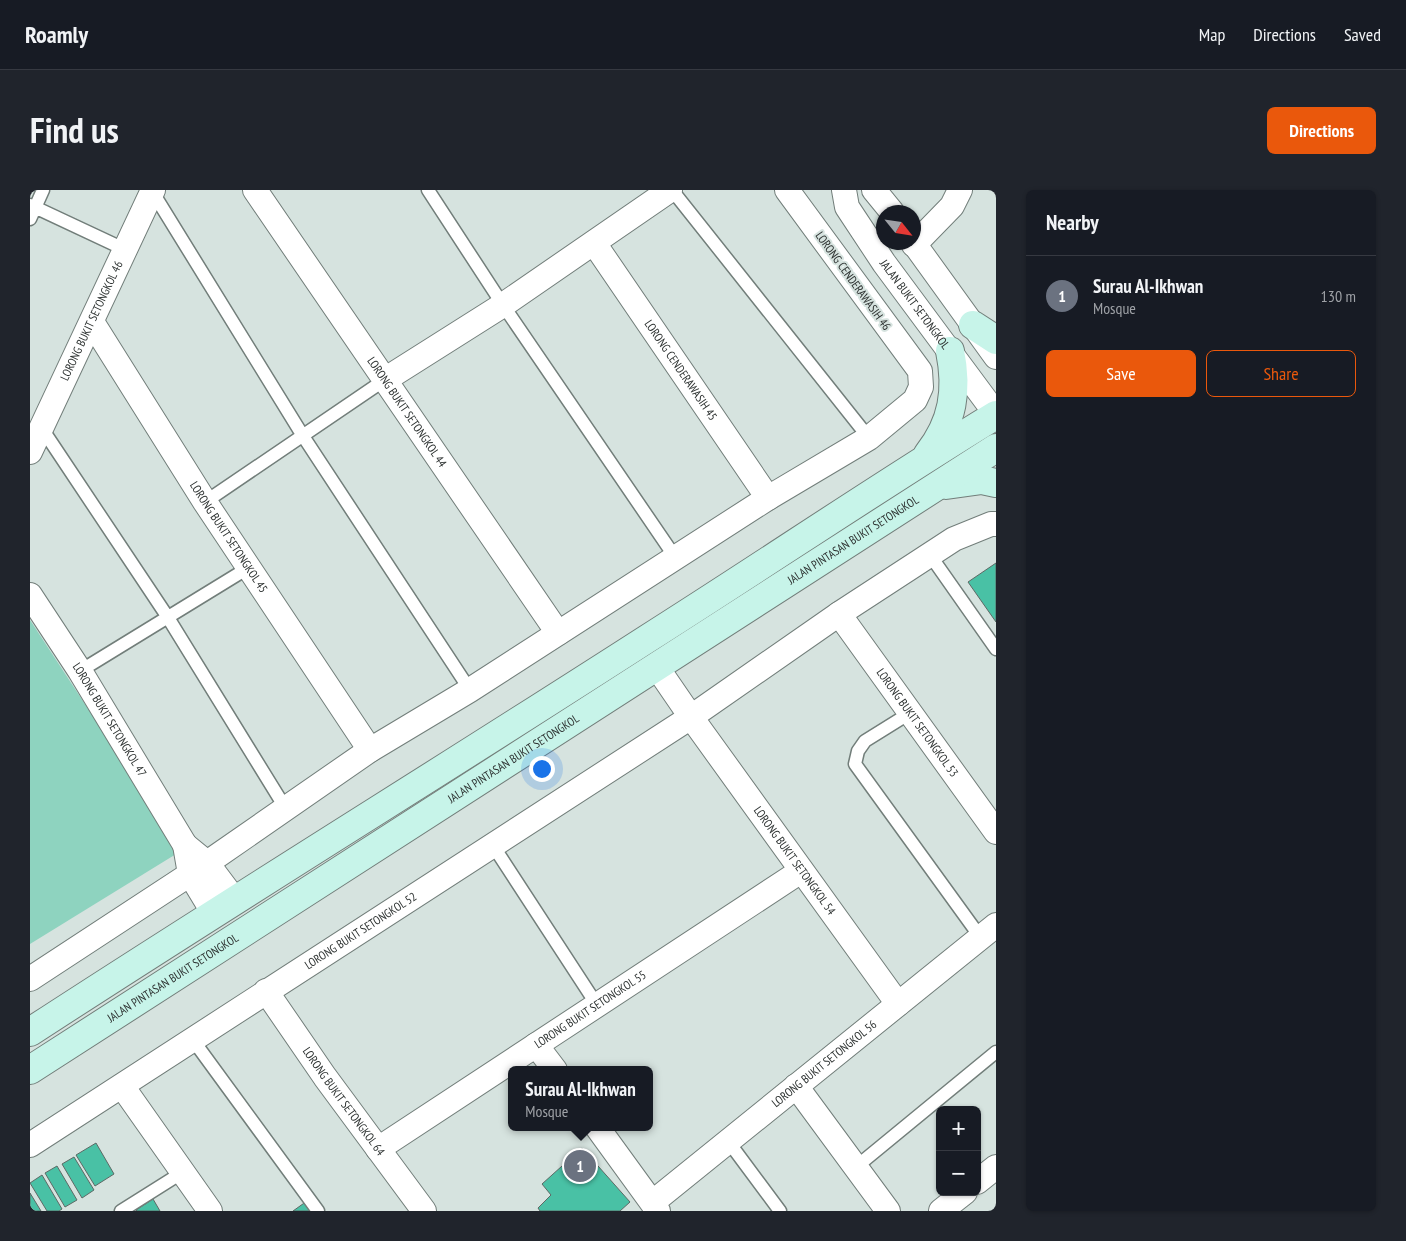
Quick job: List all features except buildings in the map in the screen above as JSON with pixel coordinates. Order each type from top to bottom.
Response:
[{"type":"main road","points":[[973,325],[996,340]]},
{"type":"main road","points":[[926,457],[940,439],[949,418],[954,396],[955,373],[950,350]]},
{"type":"main road","points":[[30,1032],[224,906],[647,639],[926,457],[996,414]]},
{"type":"main road","name":"JALAN PINTASAN BUKIT SETONGKOL","points":[[30,1070],[661,673],[996,448]]},
{"type":"main road","points":[[938,487],[982,480],[996,483]]},
{"type":"street","points":[[386,379],[503,305],[671,190]]},
{"type":"street","name":"LORONG CENDERAWASIH 46","points":[[786,190],[920,372],[921,388],[915,400],[869,438]]},
{"type":"street","name":"JALAN BUKIT SETONGKOL","points":[[844,190],[847,207],[884,263],[996,414]]},
{"type":"street","points":[[874,190],[886,205]]},
{"type":"street","points":[[921,235],[956,198],[978,190]]},
{"type":"street","name":"LORONG BUKIT SETONGKOL 46","points":[[30,452],[92,322],[124,249],[153,191]]},
{"type":"street","name":"LORONG BUKIT SETONGKOL 44","points":[[258,191],[558,633]]},
{"type":"street","name":"LORONG CENDERAWASIH 45","points":[[594,243],[768,498]]},
{"type":"street","points":[[917,250],[996,357]]},
{"type":"street","name":"LORONG BUKIT SETONGKOL 45","points":[[92,322],[205,502],[370,750]]},
{"type":"street","points":[[30,979],[199,869],[370,750],[470,690],[768,498],[869,438]]},
{"type":"street","name":"LORONG BUKIT SETONGKOL 52","points":[[30,1144],[193,1040],[492,844],[686,710],[954,539],[990,524],[996,524]]},
{"type":"street","name":"LORONG BUKIT SETONGKOL 47","points":[[30,595],[80,671],[199,869],[224,906]]},
{"type":"street","name":"LORONG BUKIT SETONGKOL 53","points":[[838,614],[996,832]]},
{"type":"street","name":"LORONG BUKIT SETONGKOL 54","points":[[661,673],[898,1004]]},
{"type":"street","name":"LORONG BUKIT SETONGKOL 55","points":[[378,1149],[801,871]]},
{"type":"street","name":"LORONG BUKIT SETONGKOL 56","points":[[655,1206],[728,1141],[988,931]]},
{"type":"street","name":"LORONG BUKIT SETONGKOL 64","points":[[266,991],[424,1211]]},
{"type":"street","points":[[536,1045],[552,1066]]},
{"type":"street","points":[[122,1086],[210,1211]]},
{"type":"street","points":[[796,1086],[888,1211]]},
{"type":"street","points":[[600,1131],[655,1206]]},
{"type":"street","points":[[981,1179],[996,1167]]},
{"type":"street","points":[[941,1211],[960,1196]]},
{"type":"lane","points":[[43,190],[32,210],[124,249]]},
{"type":"lane","points":[[428,190],[503,305],[676,557]]},
{"type":"lane","points":[[671,190],[869,438]]},
{"type":"lane","points":[[153,191],[303,436],[470,690]]},
{"type":"lane","points":[[205,502],[386,379]]},
{"type":"lane","points":[[41,427],[167,616],[286,809]]},
{"type":"lane","points":[[930,555],[996,649]]},
{"type":"lane","points":[[80,671],[248,568]]},
{"type":"lane","points":[[910,713],[865,741],[858,751],[856,764],[988,931]]},
{"type":"lane","points":[[492,844],[597,1005]]},
{"type":"lane","points":[[193,1040],[318,1211]]},
{"type":"lane","points":[[856,1167],[996,1052]]},
{"type":"lane","points":[[728,1141],[780,1211]]},
{"type":"lane","points":[[121,1211],[183,1172]]},
{"type":"green space","points":[[30,620],[181,851],[30,944]]},
{"type":"place","name":"Surau Al-Ikhwan","points":[[580,1166]]}]
